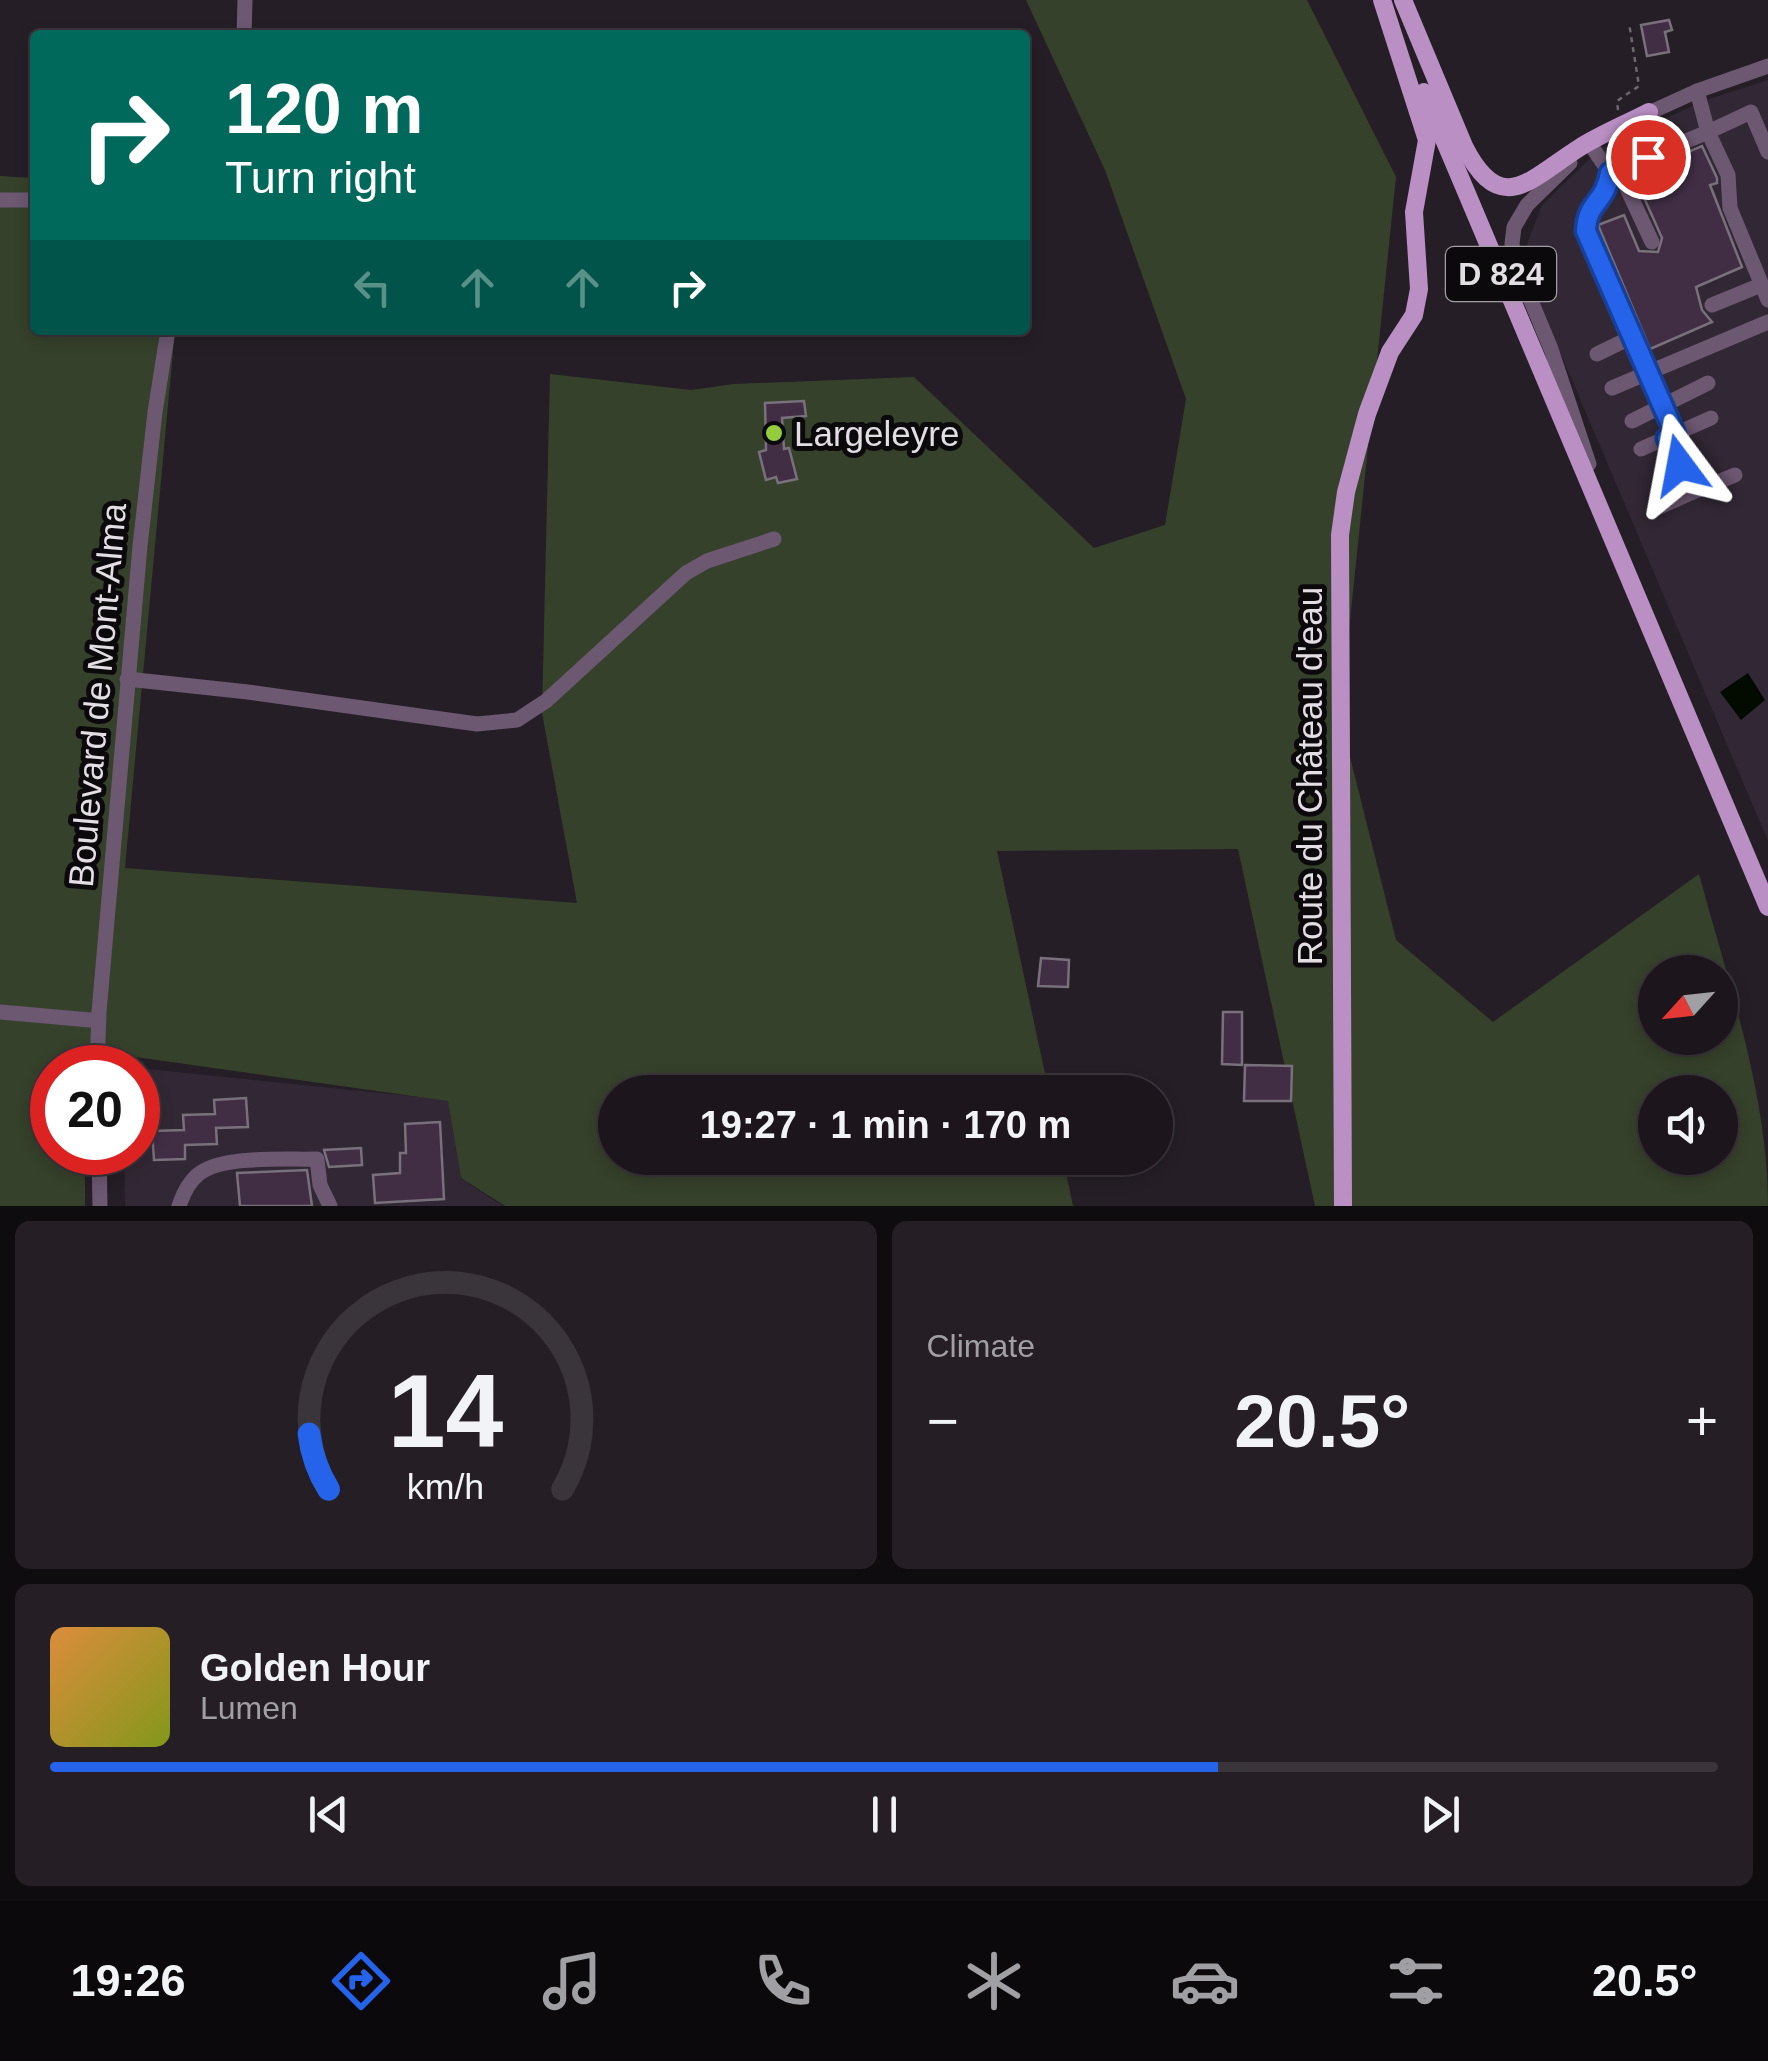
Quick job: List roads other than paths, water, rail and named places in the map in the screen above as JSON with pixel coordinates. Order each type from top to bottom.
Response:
[{"type":"main road","name":"Route du Château d'eau","points":[[1343,1206],[1340,534],[1355,452],[1390,352],[1414,316],[1420,289],[1414,212],[1427,140],[1384,0]]},
{"type":"main road","name":"D 824","points":[[1384,0],[1768,907]]},
{"type":"main road","points":[[1404,0],[1464,146],[1475,168],[1488,182],[1520,188],[1582,146],[1649,112]]},
{"type":"street","points":[[244,30],[245,0]]},
{"type":"street","points":[[1617,548],[1550,350],[1514,260],[1514,227],[1527,205],[1562,169],[1592,147],[1649,112],[1768,66]]},
{"type":"street","points":[[1697,91],[1708,132],[1728,175],[1730,208],[1764,292],[1712,306]]},
{"type":"street","points":[[1692,492],[1662,404],[1586,231],[1586,214],[1607,191],[1614,171],[1751,112],[1768,152]]},
{"type":"street","points":[[1592,147],[1614,171],[1652,242]]},
{"type":"street","points":[[0,200],[30,200]]},
{"type":"street","points":[[1612,388],[1768,322]]},
{"type":"street","name":"Boulevard de Mont-Alma","points":[[98,1045],[127,680],[155,412],[167,335]]},
{"type":"street","points":[[1597,354],[1632,337]]},
{"type":"street","points":[[1632,421],[1708,383]]},
{"type":"street","points":[[1641,449],[1711,418]]},
{"type":"street","points":[[1662,506],[1735,474]]},
{"type":"street","points":[[127,680],[478,724],[517,720],[546,701],[686,573],[707,560],[774,539]]},
{"type":"street","points":[[0,1012],[90,1020]]},
{"type":"street","points":[[179,1206],[185,1189],[201,1172],[235,1162],[317,1159],[320,1185],[330,1206]]},
{"type":"street","points":[[99,1175],[100,1206]]},
{"type":"place","name":"Largeleyre","points":[[774,433]]}]
